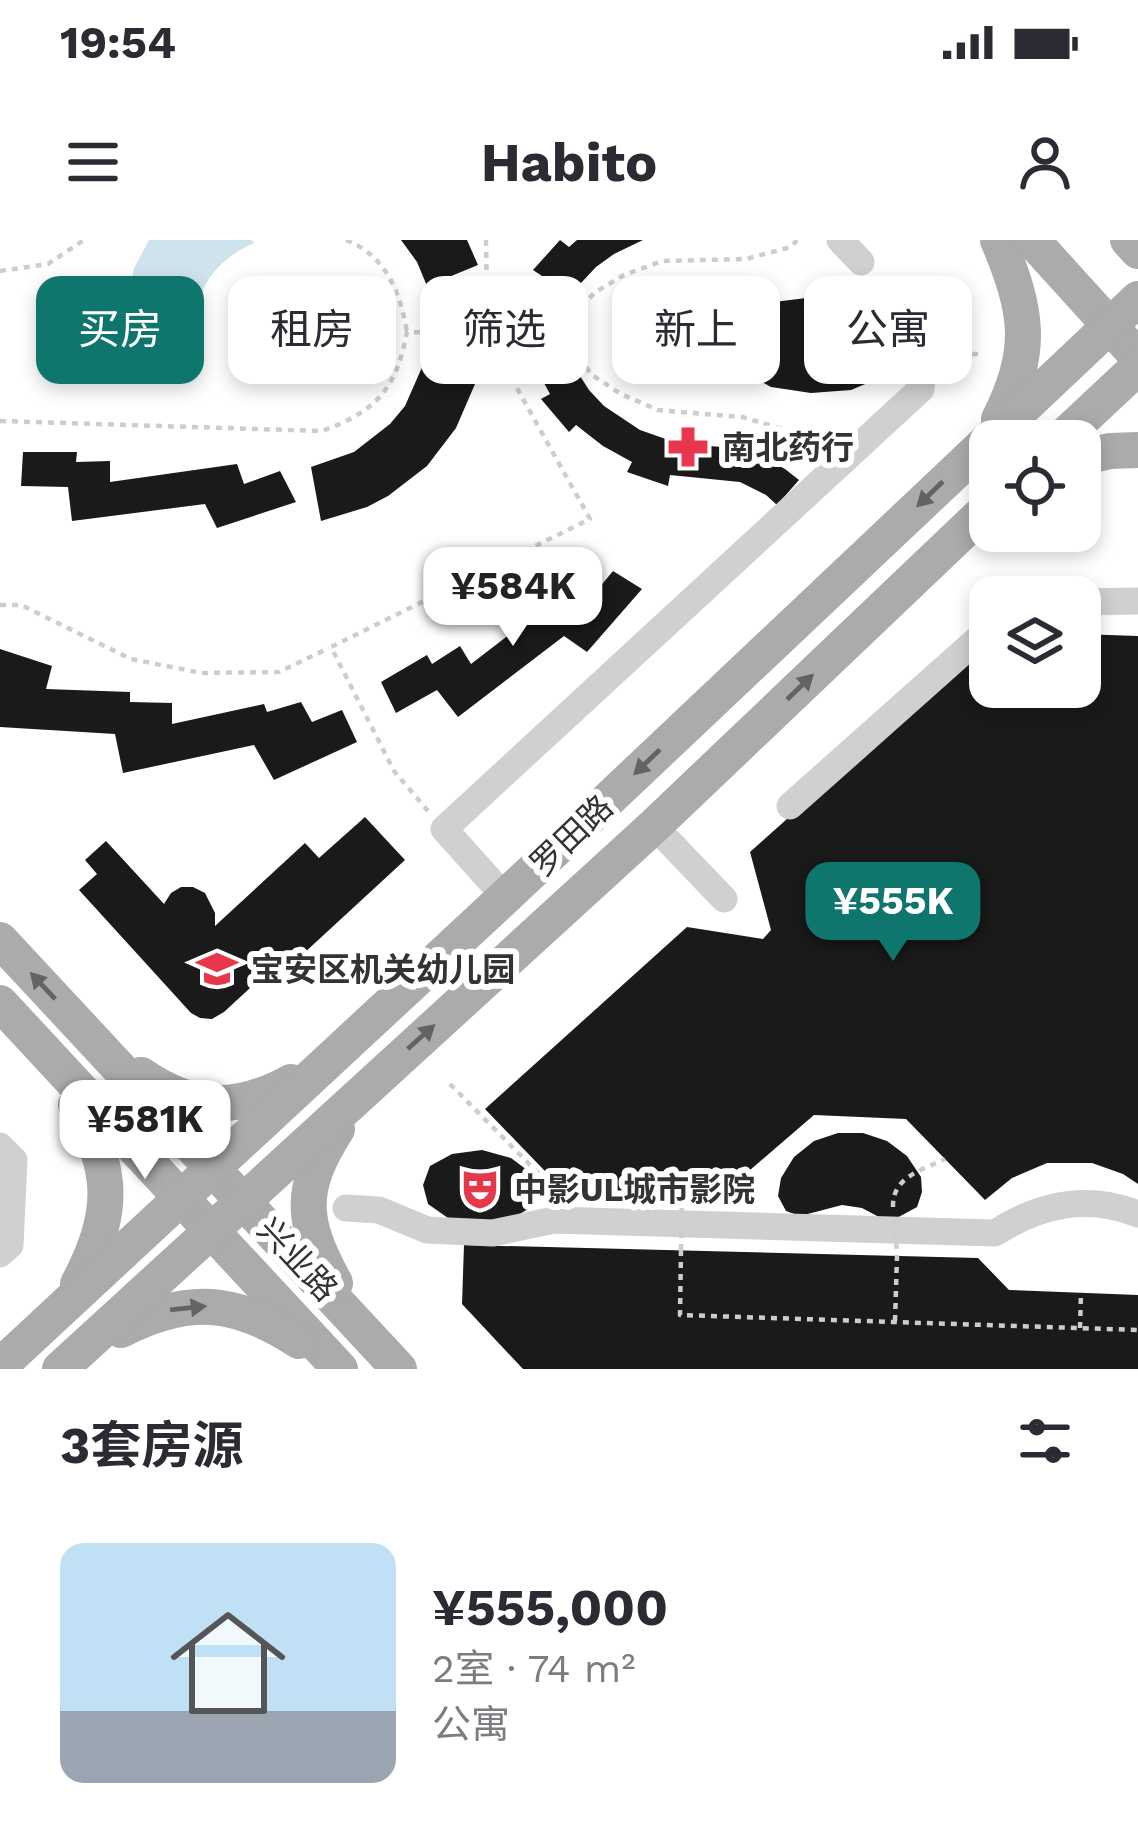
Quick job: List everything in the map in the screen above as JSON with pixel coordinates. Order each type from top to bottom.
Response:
[{"type":"main road","points":[[998,240],[1017,291],[1024,329],[1012,393],[998,420]]},
{"type":"main road","points":[[1032,240],[1138,357]]},
{"type":"main road","points":[[1128,240],[1138,251]]},
{"type":"main road","name":"罗田路","points":[[1008,420],[1138,299]]},
{"type":"main road","points":[[1081,420],[1138,367]]},
{"type":"main road","points":[[1101,453],[1138,450]]},
{"type":"main road","name":"罗田路","points":[[0,1366],[505,897],[969,456]]},
{"type":"main road","name":"罗田路","points":[[70,1360],[654,826],[969,526]]},
{"type":"main road","name":"兴业路","points":[[0,940],[399,1369]]},
{"type":"main road","name":"兴业路","points":[[0,1003],[338,1366]]},
{"type":"main road","points":[[86,1031],[146,1079],[189,1100],[212,1104],[234,1104],[276,1090],[339,1051]]},
{"type":"main road","points":[[47,1055],[100,1152],[107,1202],[90,1262],[51,1319]]},
{"type":"main road","points":[[365,1332],[323,1262],[308,1207],[323,1151],[369,1085]]},
{"type":"main road","points":[[70,1360],[145,1317],[204,1305],[265,1321],[338,1366]]},
{"type":"street","points":[[840,240],[861,262]]},
{"type":"street","points":[[505,897],[444,829],[921,384]]},
{"type":"street","points":[[1101,602],[1138,602]]},
{"type":"street","points":[[790,806],[969,647]]},
{"type":"street","points":[[654,826],[724,899]]},
{"type":"street","points":[[0,1146],[14,1160],[10,1245],[0,1254]]},
{"type":"street","points":[[346,1208],[379,1210],[427,1230],[493,1233],[554,1220],[994,1233],[1051,1206],[1084,1202],[1119,1206],[1138,1214]]},
{"type":"path","points":[[0,272],[48,264],[84,240]]},
{"type":"path","points":[[0,421],[322,431],[356,419],[382,397],[400,367],[406,332],[401,298],[384,267],[346,240]]},
{"type":"path","points":[[486,240],[487,276]]},
{"type":"path","points":[[588,300],[624,275],[662,261],[746,259],[790,247],[797,240]]},
{"type":"path","points":[[406,332],[420,332]]},
{"type":"path","points":[[588,370],[622,394],[658,410],[742,416],[786,430],[828,476]]},
{"type":"path","points":[[0,605],[22,605],[131,659],[202,673],[279,672],[590,519],[515,384]]},
{"type":"path","points":[[332,647],[394,771],[444,829]]},
{"type":"path","points":[[450,1084],[540,1175],[550,1192],[554,1220]]},
{"type":"path","points":[[895,1322],[897,1256],[891,1199],[895,1187],[945,1159]]},
{"type":"path","points":[[682,1199],[680,1315],[1138,1330]]},
{"type":"path","points":[[1080,1328],[1082,1293]]},
{"type":"water","points":[[149,240],[254,243],[215,270],[204,288],[204,276],[132,276]]},
{"type":"building","points":[[401,240],[467,240],[478,265],[451,276],[423,276]]},
{"type":"building","points":[[560,240],[569,247],[577,240],[643,240],[614,254],[588,276],[542,276],[533,270]]},
{"type":"building","points":[[804,298],[804,384],[865,384],[811,393],[766,384],[780,384],[780,301]]},
{"type":"building","points":[[420,372],[420,384],[475,384],[456,428],[427,466],[367,507],[321,521],[311,467],[354,452],[405,406]]},
{"type":"building","points":[[545,384],[585,384],[604,406],[640,430],[680,444],[754,452],[799,480],[777,505],[740,482],[670,475],[668,486],[627,472],[632,462],[576,425],[569,432],[541,399],[550,394]]},
{"type":"building","points":[[23,452],[77,452],[76,462],[110,461],[110,482],[237,464],[244,484],[280,471],[296,502],[217,528],[205,504],[72,521],[68,487],[21,486]]},
{"type":"building","points":[[613,571],[642,589],[587,652],[564,636],[458,717],[437,690],[396,713],[381,682],[427,655],[432,664],[460,646],[471,664],[572,586],[589,600]]},
{"type":"building","points":[[1101,635],[1138,636],[1138,1184],[1092,1163],[1047,1163],[1012,1178],[985,1200],[906,1119],[814,1115],[715,1200],[569,1196],[485,1109],[687,927],[763,939],[771,930],[750,852],[969,657],[969,708],[1101,708]]},
{"type":"building","points":[[0,649],[52,666],[46,689],[130,692],[130,702],[172,703],[172,724],[264,704],[267,712],[301,702],[312,722],[342,710],[357,742],[274,780],[254,745],[123,773],[115,734],[0,727]]},
{"type":"building","points":[[365,817],[405,860],[290,966],[273,967],[212,1019],[191,1013],[79,890],[97,874],[85,860],[106,841],[164,904],[181,887],[205,893],[215,913],[215,926],[305,843],[319,858]]},
{"type":"building","points":[[838,1133],[863,1133],[887,1141],[907,1156],[921,1177],[917,1207],[895,1219],[842,1205],[800,1216],[786,1211],[778,1196],[781,1178],[794,1157],[814,1141]]},
{"type":"building","name":"中影UL城市影院","points":[[482,1150],[511,1158],[531,1173],[537,1192],[530,1208],[506,1222],[448,1218],[428,1204],[423,1185],[430,1166],[452,1154]]},
{"type":"building","points":[[464,1245],[978,1258],[1009,1290],[1138,1295],[1138,1369],[523,1369],[462,1304]]},
{"type":"place","name":"南北药行","points":[[688,447]]},
{"type":"place","name":"宝安区机关幼儿园","points":[[217,969]]},
{"type":"place","name":"中影UL城市影院","points":[[480,1189]]}]
